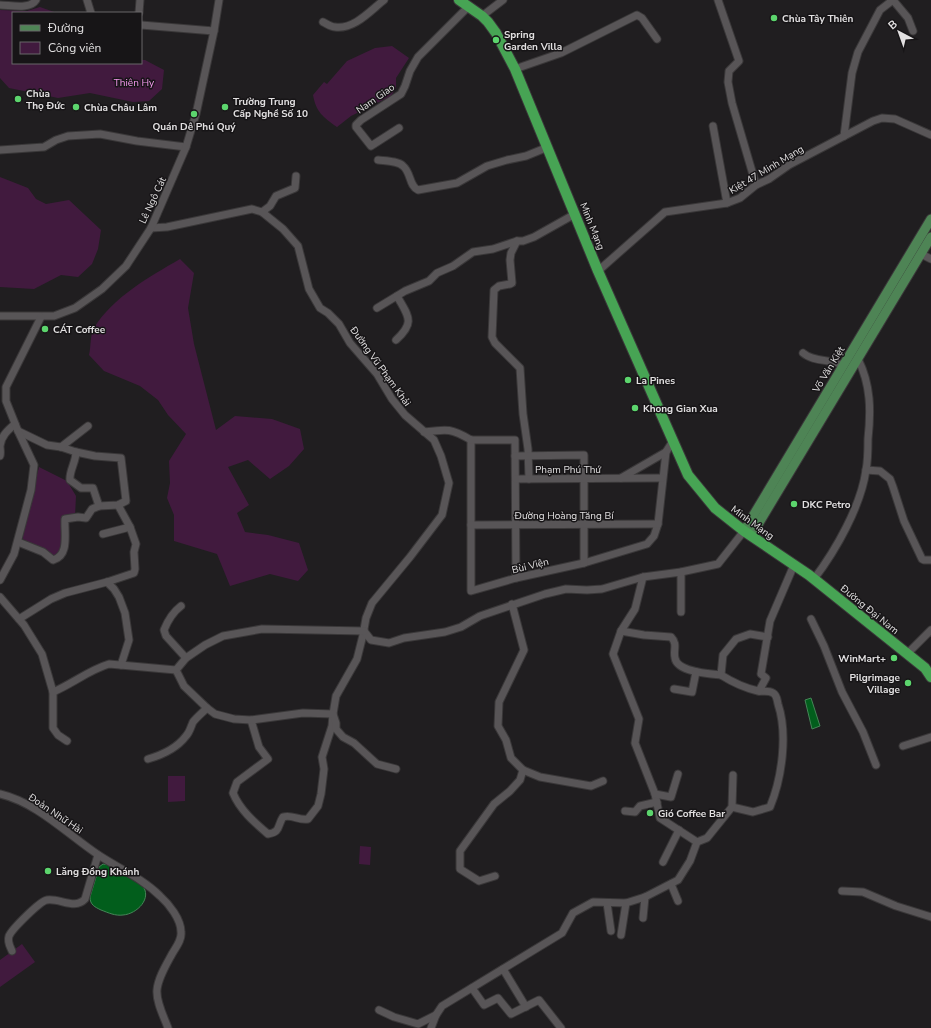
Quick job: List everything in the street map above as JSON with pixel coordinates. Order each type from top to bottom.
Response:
[{"type":"highway","name":"Minh Mạng","points":[[463,2],[482,16],[496,33],[515,69],[598,271],[688,475],[715,508],[748,534],[794,565]]},
{"type":"highway","name":"Đường Đại Nam","points":[[794,565],[814,579],[929,672]]},
{"type":"main road","name":"Võ Văn Kiệt","points":[[826,403],[843,365],[931,219]]},
{"type":"main road","name":"Võ Văn Kiệt","points":[[748,534],[826,403],[858,359],[926,257],[931,237]]},
{"type":"street","points":[[0,5],[27,6],[33,4],[36,0]]},
{"type":"street","points":[[87,0],[91,12]]},
{"type":"street","points":[[139,12],[140,0]]},
{"type":"street","name":"Lê Ngô Cát","points":[[0,316],[54,316],[75,308],[102,289],[126,266],[151,228],[186,147],[196,114],[214,31],[219,0]]},
{"type":"street","points":[[323,22],[335,27],[346,26],[366,15],[384,0]]},
{"type":"street","points":[[482,16],[503,0]]},
{"type":"street","points":[[718,0],[739,61],[729,71],[728,82],[732,103],[756,185]]},
{"type":"street","points":[[844,136],[852,73],[858,52],[880,10],[893,0],[908,18],[913,31]]},
{"type":"street","name":"Nam Giao","points":[[398,128],[371,146],[356,125],[361,120],[401,94],[410,71],[418,57],[463,2]]},
{"type":"street","points":[[515,69],[561,53],[637,15],[641,16],[657,39]]},
{"type":"street","points":[[142,25],[214,31]]},
{"type":"street","name":"Kiệt 47 Minh Mạng","points":[[598,271],[665,212],[727,203],[740,198],[756,185],[805,156],[873,121],[882,118],[895,119],[931,135]]},
{"type":"street","points":[[713,126],[727,203]]},
{"type":"street","points":[[0,150],[44,147],[56,140],[68,136],[100,134],[136,141],[186,147]]},
{"type":"street","points":[[378,160],[403,166],[414,188],[418,190],[457,183],[487,166],[526,156],[548,147]]},
{"type":"street","points":[[151,228],[166,227],[252,209],[262,212],[270,206],[276,196],[295,188],[296,176]]},
{"type":"street","name":"Đường Vũ Phạm Khải","points":[[251,720],[259,747],[268,759],[237,782],[233,793],[236,801],[250,818],[268,834],[277,830],[283,817],[288,815],[303,820],[308,820],[318,806],[324,769],[322,757],[332,726],[336,696],[357,659],[366,618],[372,603],[442,515],[449,482],[441,456],[434,440],[405,415],[392,399],[377,374],[350,343],[334,318],[320,308],[309,289],[298,246],[283,229],[262,212]]},
{"type":"street","points":[[377,308],[397,296],[429,281],[437,273],[453,266],[473,252],[493,249],[517,241],[523,242],[575,214]]},
{"type":"street","points":[[517,241],[511,252],[510,260],[512,283],[499,286],[494,290],[492,337],[495,343],[520,368],[529,479]]},
{"type":"street","points":[[926,257],[931,250]]},
{"type":"street","points":[[396,340],[406,331],[409,322],[407,314],[397,296]]},
{"type":"street","points":[[0,580],[14,554],[18,542],[31,490],[34,465],[6,401],[6,387],[40,317]]},
{"type":"street","points":[[803,353],[808,357],[843,365]]},
{"type":"street","points":[[814,579],[827,562],[848,524],[859,496],[866,470],[870,404],[866,378],[858,359]]},
{"type":"street","points":[[61,447],[88,426]]},
{"type":"street","points":[[17,427],[47,445],[95,456],[120,458],[126,501],[118,505],[99,506],[92,509],[86,518],[78,517],[65,519],[66,541],[64,551],[56,560],[53,560],[43,552],[18,542]]},
{"type":"street","points":[[0,456],[2,438],[5,433],[17,427]]},
{"type":"street","points":[[424,432],[449,430],[457,432],[471,440],[515,440],[516,578]]},
{"type":"street","name":"Bùi Viện","points":[[471,440],[471,591],[516,578],[584,563],[647,544],[654,536],[658,524],[666,452]]},
{"type":"street","name":"Phạm Phú Thứ","points":[[621,478],[666,452],[673,442]]},
{"type":"street","points":[[76,452],[75,462],[70,474],[70,480],[81,488],[93,488],[99,506]]},
{"type":"street","points":[[515,456],[584,455],[584,563]]},
{"type":"street","points":[[866,470],[880,471],[890,479],[910,537],[922,559],[931,560]]},
{"type":"street","name":"Phạm Phú Thứ","points":[[516,479],[662,478]]},
{"type":"street","points":[[19,619],[51,599],[65,593],[134,573],[134,552],[136,544],[130,527],[118,505]]},
{"type":"street","name":"Đường Hoàng Tăng Bí","points":[[471,525],[658,524]]},
{"type":"street","points":[[103,534],[130,527]]},
{"type":"street","points":[[176,670],[186,658],[205,645],[223,636],[262,629],[364,631],[371,640],[389,643],[404,638],[445,632],[461,627],[480,616],[545,594],[566,590],[602,589],[643,577],[681,572],[718,564],[748,534]]},
{"type":"street","points":[[759,691],[766,678],[761,674],[770,621],[794,565]]},
{"type":"street","points":[[681,572],[681,612]]},
{"type":"street","points":[[643,577],[635,609],[621,631],[613,654],[639,719],[635,743],[656,798],[660,818],[697,842]]},
{"type":"street","points":[[107,582],[119,596],[125,613],[129,640],[121,665]]},
{"type":"street","points":[[0,597],[19,619],[42,654],[52,692],[53,728],[58,735],[67,741]]},
{"type":"street","points":[[512,604],[524,650],[499,702],[498,726],[506,740],[511,758],[523,770],[540,777],[591,786],[602,781]]},
{"type":"street","points":[[181,606],[175,610],[166,623],[164,630],[166,636],[186,658]]},
{"type":"street","points":[[811,619],[824,646],[842,692],[863,732],[876,765]]},
{"type":"street","points":[[907,654],[931,630]]},
{"type":"street","points":[[621,631],[644,635],[671,637],[676,644],[674,659],[681,666],[696,672],[721,675],[730,681],[759,691],[773,692],[776,695],[781,713],[783,744],[778,780],[770,807],[753,812],[732,807]]},
{"type":"street","points":[[721,675],[723,655],[736,640],[750,634],[768,637]]},
{"type":"street","points":[[52,692],[100,667],[109,664],[176,670]]},
{"type":"street","points":[[176,670],[184,686],[215,714],[234,719],[251,720],[303,713],[333,714],[336,729],[343,737],[354,743],[377,764],[396,770]]},
{"type":"street","points":[[674,689],[692,692],[696,672]]},
{"type":"street","points":[[148,759],[162,755],[175,746],[185,737],[193,722],[207,708]]},
{"type":"street","points":[[903,746],[931,737]]},
{"type":"street","points":[[495,876],[479,881],[460,869],[460,851],[494,804],[510,791],[520,780],[523,770]]},
{"type":"street","points":[[625,811],[635,812],[640,806],[656,798],[671,797],[678,774]]},
{"type":"street","points":[[431,1028],[436,1015],[442,1006],[562,933],[573,913],[593,902],[626,903],[645,897],[678,880],[690,861],[697,842],[707,838],[732,807],[733,775]]},
{"type":"street","name":"Đoàn Nhữ Hài","points":[[0,794],[14,797],[36,809],[98,855],[142,881],[160,896],[173,911],[182,933],[179,942],[161,976],[157,990],[158,1000],[168,1028]]},
{"type":"street","points":[[663,862],[679,830]]},
{"type":"street","points":[[12,951],[8,942],[9,935],[38,904],[46,900],[76,904],[85,899],[98,855]]},
{"type":"street","points":[[671,884],[678,901]]},
{"type":"street","points":[[842,891],[863,892],[896,906],[931,917]]},
{"type":"street","points":[[643,918],[645,897]]},
{"type":"street","points":[[607,902],[611,930]]},
{"type":"street","points":[[621,935],[626,903]]},
{"type":"street","points":[[503,969],[526,1006]]},
{"type":"street","points":[[472,988],[484,1005],[498,998],[511,1014],[539,1000],[561,1028]]},
{"type":"street","points":[[379,1010],[394,1017],[418,1024],[436,1015]]},
{"type":"green space","name":"Thiên Hy","points":[[40,7],[54,12],[12,12],[12,64],[142,64],[142,60],[145,60],[164,70],[162,89],[149,101],[133,102],[90,93],[58,98],[9,88],[0,78],[0,10],[27,11]]},
{"type":"green space","points":[[392,46],[409,58],[396,78],[396,88],[391,96],[351,116],[337,127],[321,114],[316,106],[313,95],[324,82],[327,84],[347,61],[375,48]]},
{"type":"green space","points":[[0,177],[28,188],[36,199],[46,204],[69,200],[101,230],[98,249],[92,264],[78,277],[61,275],[34,289],[0,287]]},
{"type":"green space","points":[[180,259],[194,273],[188,308],[194,344],[216,430],[235,416],[272,419],[300,429],[304,449],[289,466],[270,479],[248,460],[228,467],[249,505],[237,513],[245,532],[268,535],[299,543],[308,570],[298,581],[270,574],[230,586],[217,554],[174,541],[174,515],[167,498],[170,483],[169,461],[186,434],[168,415],[158,400],[140,386],[104,371],[89,355],[91,337],[94,328],[111,307],[132,289]]},
{"type":"green space","points":[[39,467],[67,481],[76,496],[75,516],[63,518],[61,547],[55,557],[23,539],[23,530]]},
{"type":"green space","points":[[168,776],[185,776],[185,801],[168,802]]},
{"type":"green space","points":[[360,846],[371,847],[370,865],[359,864]]},
{"type":"green space","points":[[22,944],[35,962],[0,987],[0,960]]},
{"type":"shaded area","points":[[811,698],[820,726],[812,729],[805,700]]},
{"type":"shaded area","points":[[103,864],[109,865],[142,885],[146,895],[145,900],[133,912],[117,915],[101,910],[92,904],[90,897],[99,867]]},
{"type":"place","name":"Chùa Tây Thiên","points":[[774,18]]},
{"type":"place","name":"Spring Garden Villa","points":[[496,40]]},
{"type":"place","name":"Chùa Thọ Đức","points":[[18,99]]},
{"type":"place","name":"Chùa Châu Lâm","points":[[76,107]]},
{"type":"place","name":"Trường Trung Cấp Nghề Số 10","points":[[225,107]]},
{"type":"place","name":"Quán Dê Phú Quý","points":[[194,114]]},
{"type":"place","name":"CÁT Coffee","points":[[45,329]]},
{"type":"place","name":"La Pines","points":[[628,380]]},
{"type":"place","name":"Khong Gian Xua","points":[[635,408]]},
{"type":"place","name":"DKC Petro","points":[[794,504]]},
{"type":"place","name":"WinMart+","points":[[894,658]]},
{"type":"place","name":"Pilgrimage Village","points":[[908,683]]},
{"type":"place","name":"Gió Coffee Bar","points":[[650,813]]},
{"type":"place","name":"Lăng Đồng Khánh","points":[[48,871]]}]
